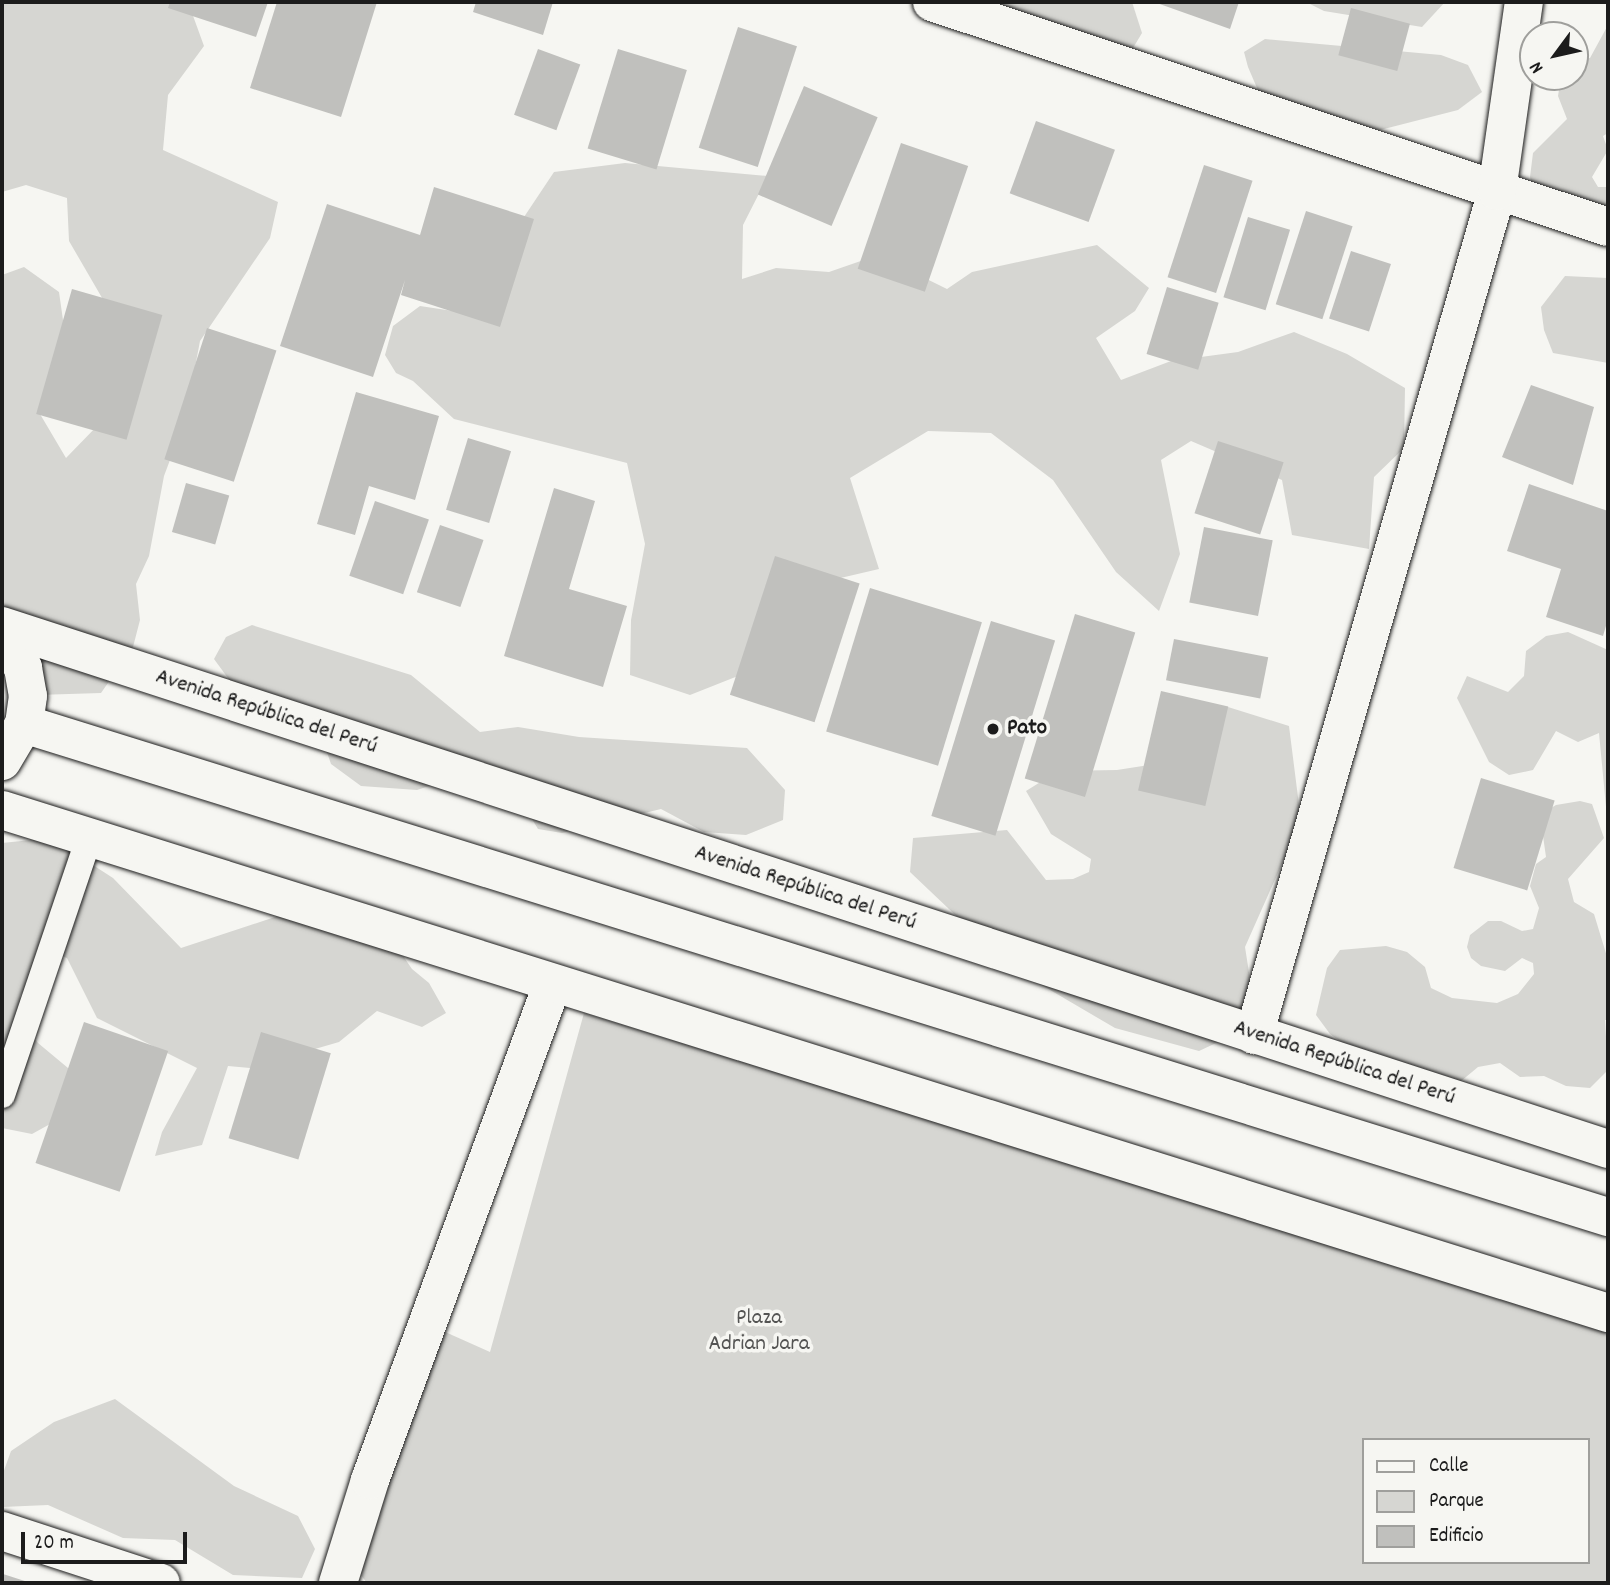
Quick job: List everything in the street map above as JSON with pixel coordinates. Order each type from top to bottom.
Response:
[{"type":"main road","points":[[932,2],[1608,227]]},
{"type":"main road","points":[[1254,1035],[1497,191],[1524,2]]},
{"type":"main road","name":"Avenida República del Perú","points":[[2,626],[1608,1149]]},
{"type":"main road","points":[[2,634],[23,668],[28,695],[24,724],[2,761]]},
{"type":"main road","points":[[24,724],[1608,1217]]},
{"type":"main road","points":[[2,810],[552,985],[1608,1313]]},
{"type":"main road","points":[[338,1583],[370,1480],[552,985]]},
{"type":"main road","points":[[2,1531],[161,1583]]},
{"type":"lane","points":[[2,1095],[89,838]]},
{"type":"green space","points":[[2,2],[188,2],[204,46],[168,95],[163,150],[278,202],[270,238],[200,341],[185,420],[164,476],[149,556],[136,584],[140,620],[133,647],[101,693],[37,695],[2,664],[2,275],[24,267],[59,292],[65,334],[40,414],[66,458],[132,390],[123,334],[69,241],[67,198],[26,185],[2,192]]},
{"type":"green space","points":[[921,2],[1132,2],[1142,33],[1130,53]]},
{"type":"green space","points":[[1306,2],[1445,2],[1422,27],[1324,11]]},
{"type":"green space","points":[[1608,25],[1608,133],[1603,136],[1608,150],[1592,177],[1598,187],[1608,187],[1608,222],[1533,189],[1530,177],[1533,153],[1567,119],[1558,96],[1559,91],[1589,91],[1590,58]]},
{"type":"green space","points":[[1265,39],[1441,55],[1468,65],[1482,92],[1458,110],[1380,130],[1290,113],[1263,102],[1248,67],[1244,52]]},
{"type":"green space","points":[[625,163],[768,176],[743,225],[742,279],[776,268],[829,272],[878,255],[947,289],[972,272],[1097,245],[1149,288],[1135,311],[1096,338],[1121,380],[1171,361],[1238,352],[1294,332],[1347,354],[1405,388],[1404,448],[1374,477],[1369,549],[1292,535],[1282,480],[1191,441],[1161,460],[1180,554],[1159,611],[1116,572],[1053,480],[991,433],[928,431],[850,478],[879,569],[819,583],[743,674],[690,695],[630,675],[631,620],[645,544],[627,463],[454,419],[413,381],[396,373],[385,355],[393,326],[420,306],[473,314],[512,235],[554,172]]},
{"type":"green space","points":[[1565,276],[1608,278],[1608,363],[1553,353],[1544,330],[1541,307]]},
{"type":"green space","points":[[252,625],[411,675],[480,732],[518,727],[579,737],[747,748],[785,790],[783,820],[746,835],[704,832],[661,809],[562,833],[538,829],[510,782],[474,771],[417,790],[361,786],[331,764],[319,729],[233,685],[214,659],[226,637]]},
{"type":"green space","points":[[1568,632],[1608,650],[1608,828],[1599,733],[1578,742],[1556,731],[1533,770],[1509,775],[1489,762],[1457,698],[1467,676],[1508,692],[1524,676],[1526,651],[1546,636]]},
{"type":"green space","points":[[1228,707],[1289,726],[1301,821],[1245,947],[1257,1024],[1199,1051],[1115,1028],[1009,966],[910,872],[913,838],[1007,830],[1046,880],[1073,879],[1089,872],[1091,859],[1051,834],[1026,791],[1058,771],[1117,770],[1181,760]]},
{"type":"green space","points":[[1580,801],[1592,804],[1604,838],[1568,879],[1574,902],[1594,914],[1608,960],[1608,1020],[1605,1020],[1608,1070],[1590,1088],[1566,1086],[1544,1076],[1520,1077],[1500,1063],[1478,1067],[1460,1082],[1389,1076],[1330,1034],[1316,1015],[1327,968],[1340,950],[1386,946],[1407,952],[1425,967],[1431,988],[1452,998],[1497,1003],[1518,994],[1534,974],[1533,963],[1522,958],[1505,971],[1481,966],[1471,958],[1467,947],[1470,935],[1488,921],[1501,921],[1522,931],[1533,929],[1539,908],[1530,886],[1536,864],[1546,857],[1541,822],[1546,811],[1556,805]]},
{"type":"green space","points":[[51,838],[113,878],[181,948],[287,913],[386,931],[412,969],[429,983],[446,1013],[422,1027],[377,1011],[339,1042],[250,1068],[228,1066],[202,1145],[155,1156],[162,1132],[197,1068],[97,1018],[67,958],[48,951],[20,996],[23,1023],[38,1043],[74,1073],[61,1118],[32,1134],[2,1128],[2,843]]},
{"type":"green space","name":"Plaza Adrian Jara","points":[[584,1013],[1608,1329],[1608,1583],[367,1583],[353,1565],[443,1331],[490,1352]]},
{"type":"green space","points":[[115,1399],[234,1486],[298,1516],[315,1549],[302,1578],[233,1575],[175,1540],[123,1538],[48,1505],[2,1507],[2,1476],[11,1451],[54,1422]]},
{"type":"building","points":[[170,2],[268,2],[256,37],[168,8]]},
{"type":"building","points":[[277,2],[377,2],[341,117],[250,88]]},
{"type":"building","points":[[476,2],[553,2],[543,35],[473,12]]},
{"type":"building","points":[[1154,2],[1239,2],[1230,29]]},
{"type":"building","points":[[1351,8],[1410,24],[1397,71],[1338,55]]},
{"type":"building","points":[[738,27],[797,46],[758,167],[699,148]]},
{"type":"building","points":[[538,49],[580,64],[556,130],[514,115]]},
{"type":"building","points":[[618,49],[687,70],[656,170],[588,148]]},
{"type":"building","points":[[804,86],[878,117],[832,226],[758,195]]},
{"type":"building","points":[[1036,121],[1115,150],[1089,222],[1010,193]]},
{"type":"building","points":[[901,143],[968,166],[925,292],[858,269]]},
{"type":"building","points":[[1204,165],[1253,181],[1216,293],[1168,277]]},
{"type":"building","points":[[434,187],[534,219],[500,327],[401,295],[405,280],[373,377],[280,346],[327,204],[420,235]]},
{"type":"building","points":[[1306,211],[1353,226],[1322,319],[1276,304]]},
{"type":"building","points":[[1248,217],[1290,230],[1266,310],[1223,297]]},
{"type":"building","points":[[1351,251],[1391,264],[1369,332],[1329,319]]},
{"type":"building","points":[[1167,287],[1219,303],[1198,370],[1147,354]]},
{"type":"building","points":[[72,289],[162,315],[127,440],[36,414]]},
{"type":"building","points":[[207,328],[276,351],[234,482],[164,459]]},
{"type":"building","points":[[1531,385],[1594,407],[1573,485],[1502,457]]},
{"type":"building","points":[[356,392],[439,416],[415,500],[369,486],[355,535],[317,524]]},
{"type":"building","points":[[468,438],[511,451],[489,523],[446,510]]},
{"type":"building","points":[[1218,441],[1284,462],[1260,535],[1195,513]]},
{"type":"building","points":[[186,483],[229,495],[215,544],[172,532]]},
{"type":"building","points":[[1529,484],[1608,511],[1608,619],[1603,636],[1546,617],[1561,569],[1507,551]]},
{"type":"building","points":[[554,488],[595,501],[569,589],[627,606],[603,687],[504,656]]},
{"type":"building","points":[[375,501],[429,520],[403,594],[349,576]]},
{"type":"building","points":[[440,525],[483,540],[460,607],[417,592]]},
{"type":"building","points":[[1204,527],[1273,540],[1258,616],[1189,603]]},
{"type":"building","points":[[775,556],[860,584],[815,722],[730,695]]},
{"type":"building","points":[[870,588],[982,622],[938,766],[826,731]]},
{"type":"building","points":[[1075,614],[1135,632],[1085,797],[1025,778]]},
{"type":"building","name":"Pato","points":[[991,621],[1055,641],[995,836],[931,816]]},
{"type":"building","points":[[1174,639],[1268,657],[1260,699],[1166,680]]},
{"type":"building","points":[[1161,691],[1228,707],[1205,806],[1138,790]]},
{"type":"building","points":[[1481,778],[1555,801],[1527,890],[1454,868]]},
{"type":"building","points":[[84,1022],[168,1051],[120,1192],[35,1163]]},
{"type":"building","points":[[261,1032],[331,1053],[298,1159],[229,1138]]},
{"type":"building","points":[[3,1574],[31,1583],[2,1583]]},
{"type":"place","name":"Pato","points":[[993,729]]}]
